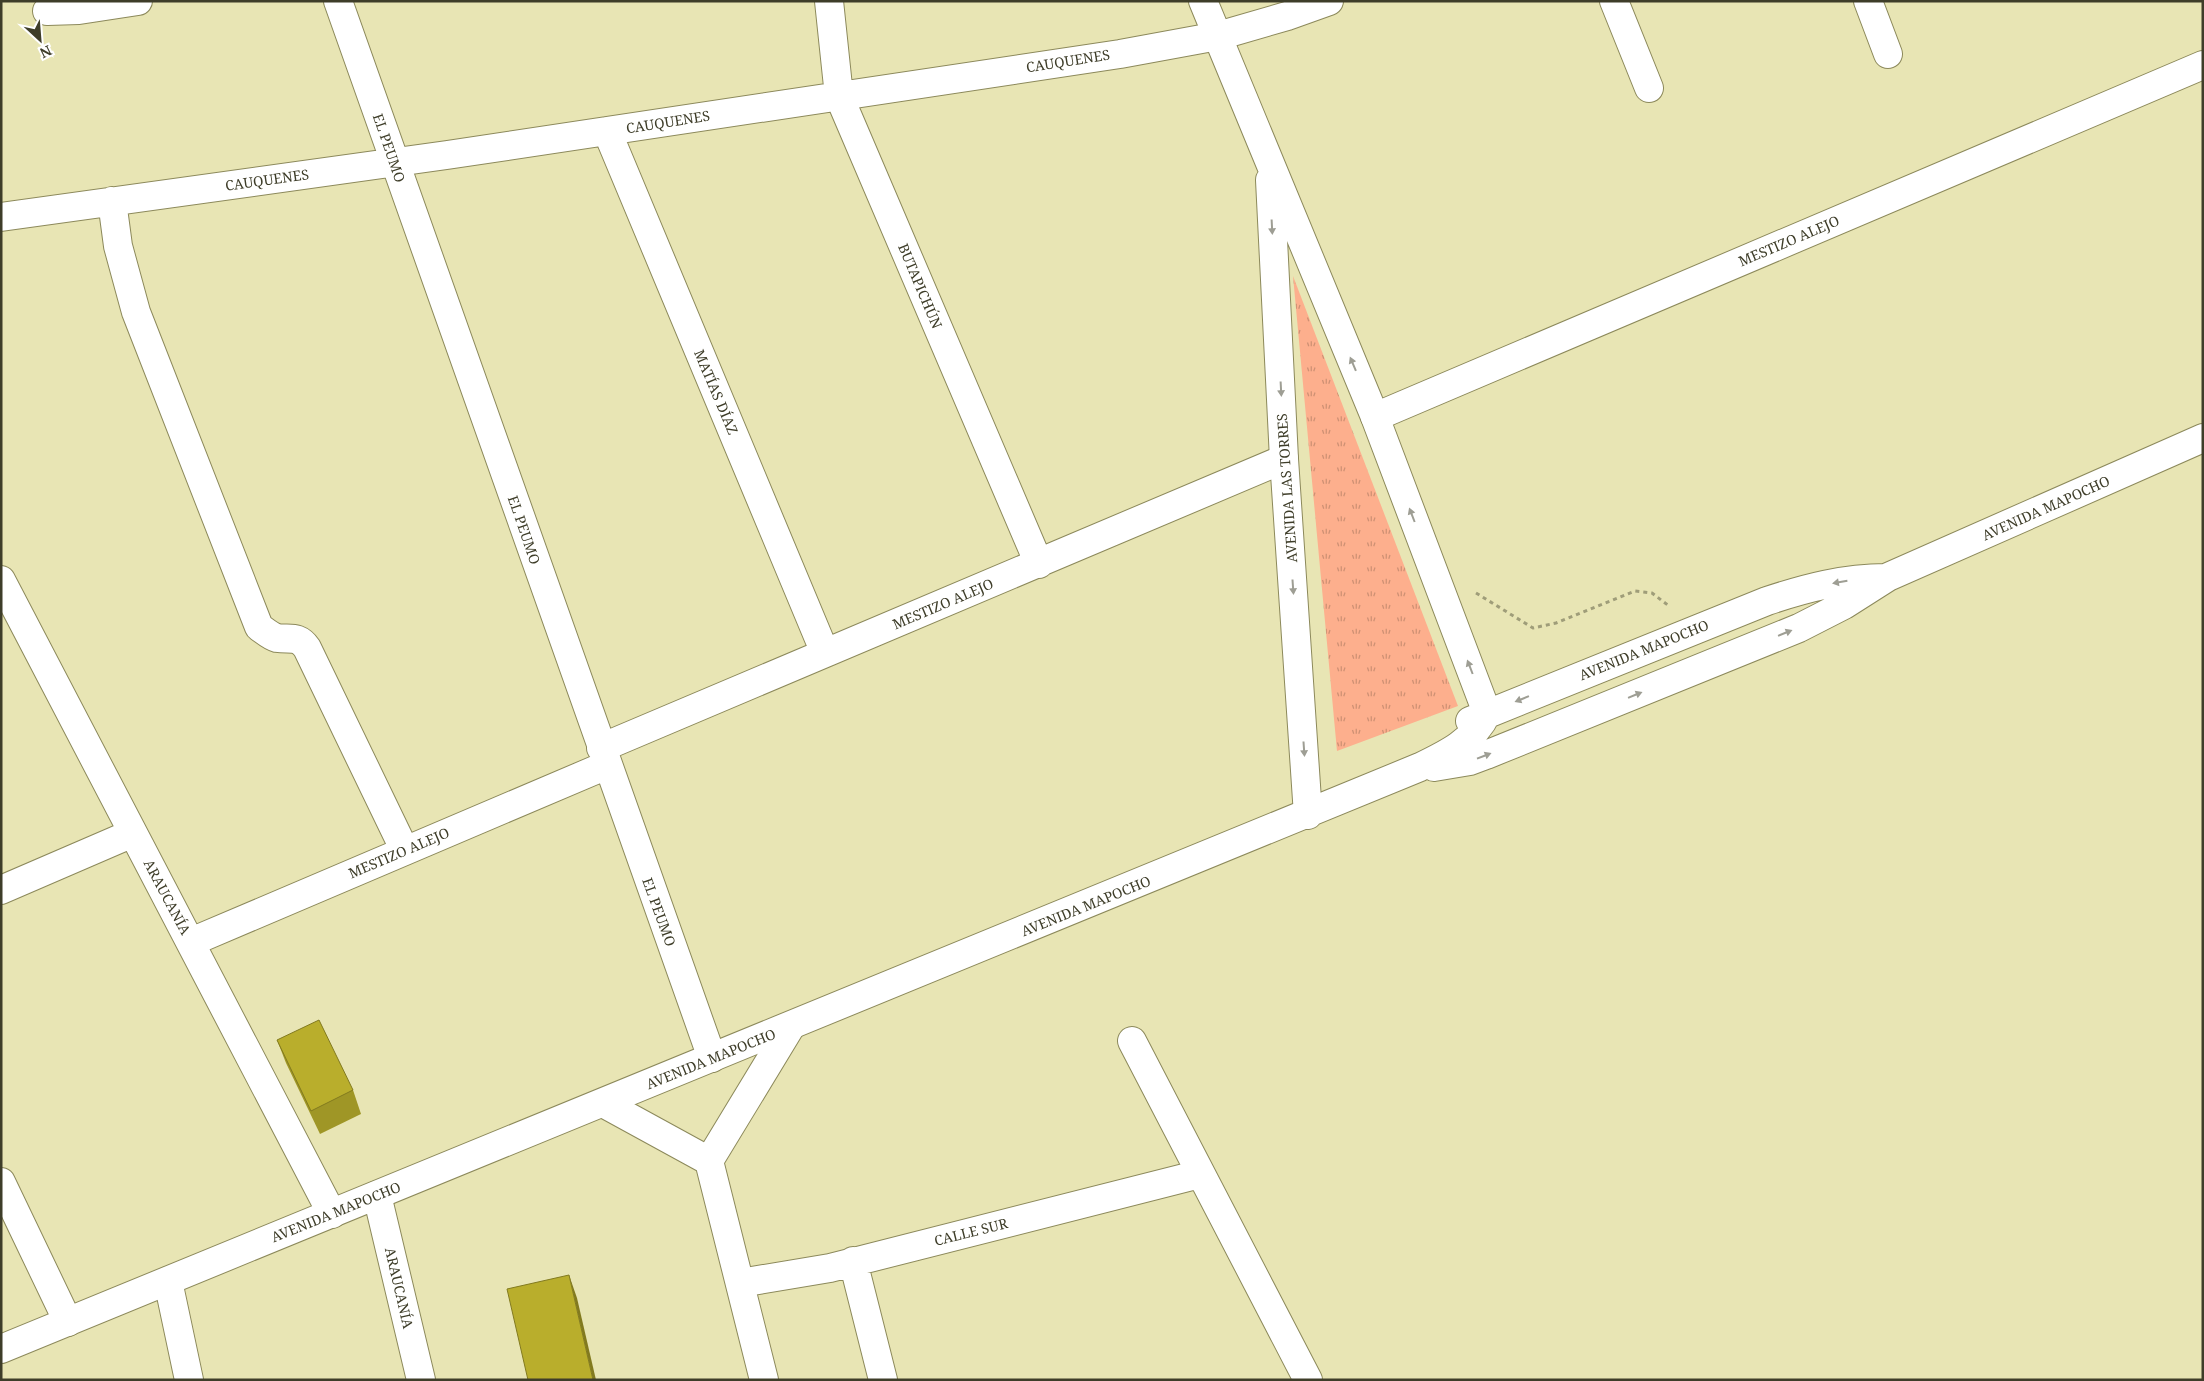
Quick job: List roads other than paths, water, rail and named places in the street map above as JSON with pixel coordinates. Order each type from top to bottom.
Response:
[{"type":"street","points":[[47,10],[79,10],[138,1]]},
{"type":"street","name":"EL PEUMO","points":[[338,1],[712,1058]]},
{"type":"street","name":"BUTAPICHÚN","points":[[829,1],[838,96],[1039,564]]},
{"type":"street","name":"AVENIDA LAS TORRES","points":[[1203,1],[1375,417],[1487,713]]},
{"type":"street","name":"CAUQUENES","points":[[1,217],[394,163],[1120,54],[1218,36],[1287,16],[1329,1]]},
{"type":"street","points":[[1614,1],[1649,88]]},
{"type":"street","points":[[1868,1],[1888,54]]},
{"type":"street","name":"MESTIZO ALEJO","points":[[1375,417],[2203,65]]},
{"type":"street","name":"MATÍAS DÍAZ","points":[[607,131],[825,654]]},
{"type":"street","name":"AVENIDA LAS TORRES","points":[[1269,161],[1284,459],[1308,815]]},
{"type":"street","points":[[112,202],[118,246],[136,312],[259,627],[277,638],[300,640],[307,648],[405,851]]},
{"type":"street","name":"AVENIDA MAPOCHO","points":[[1,1349],[1308,815],[1420,767],[1452,766],[1486,755],[1799,628],[1844,606],[1888,578],[2203,438]]},
{"type":"street","name":"MESTIZO ALEJO","points":[[191,942],[405,851],[604,756],[825,654],[1284,459]]},
{"type":"street","name":"AVENIDA MAPOCHO","points":[[1420,767],[1434,749],[1451,733],[1487,713],[1794,592],[1841,581],[1888,578]]},
{"type":"street","name":"ARAUCANÍA","points":[[1,580],[332,1214]]},
{"type":"street","points":[[1,890],[134,833]]},
{"type":"street","points":[[764,1380],[709,1161],[791,1026]]},
{"type":"street","points":[[1132,1041],[1308,1380]]},
{"type":"street","points":[[603,1103],[709,1161]]},
{"type":"street","name":"CALLE SUR","points":[[740,1283],[830,1268],[1200,1174]]},
{"type":"street","points":[[1,1182],[68,1322]]},
{"type":"street","name":"ARAUCANÍA","points":[[377,1195],[421,1380]]},
{"type":"street","points":[[853,1261],[883,1380]]},
{"type":"street","points":[[168,1281],[189,1380]]}]
